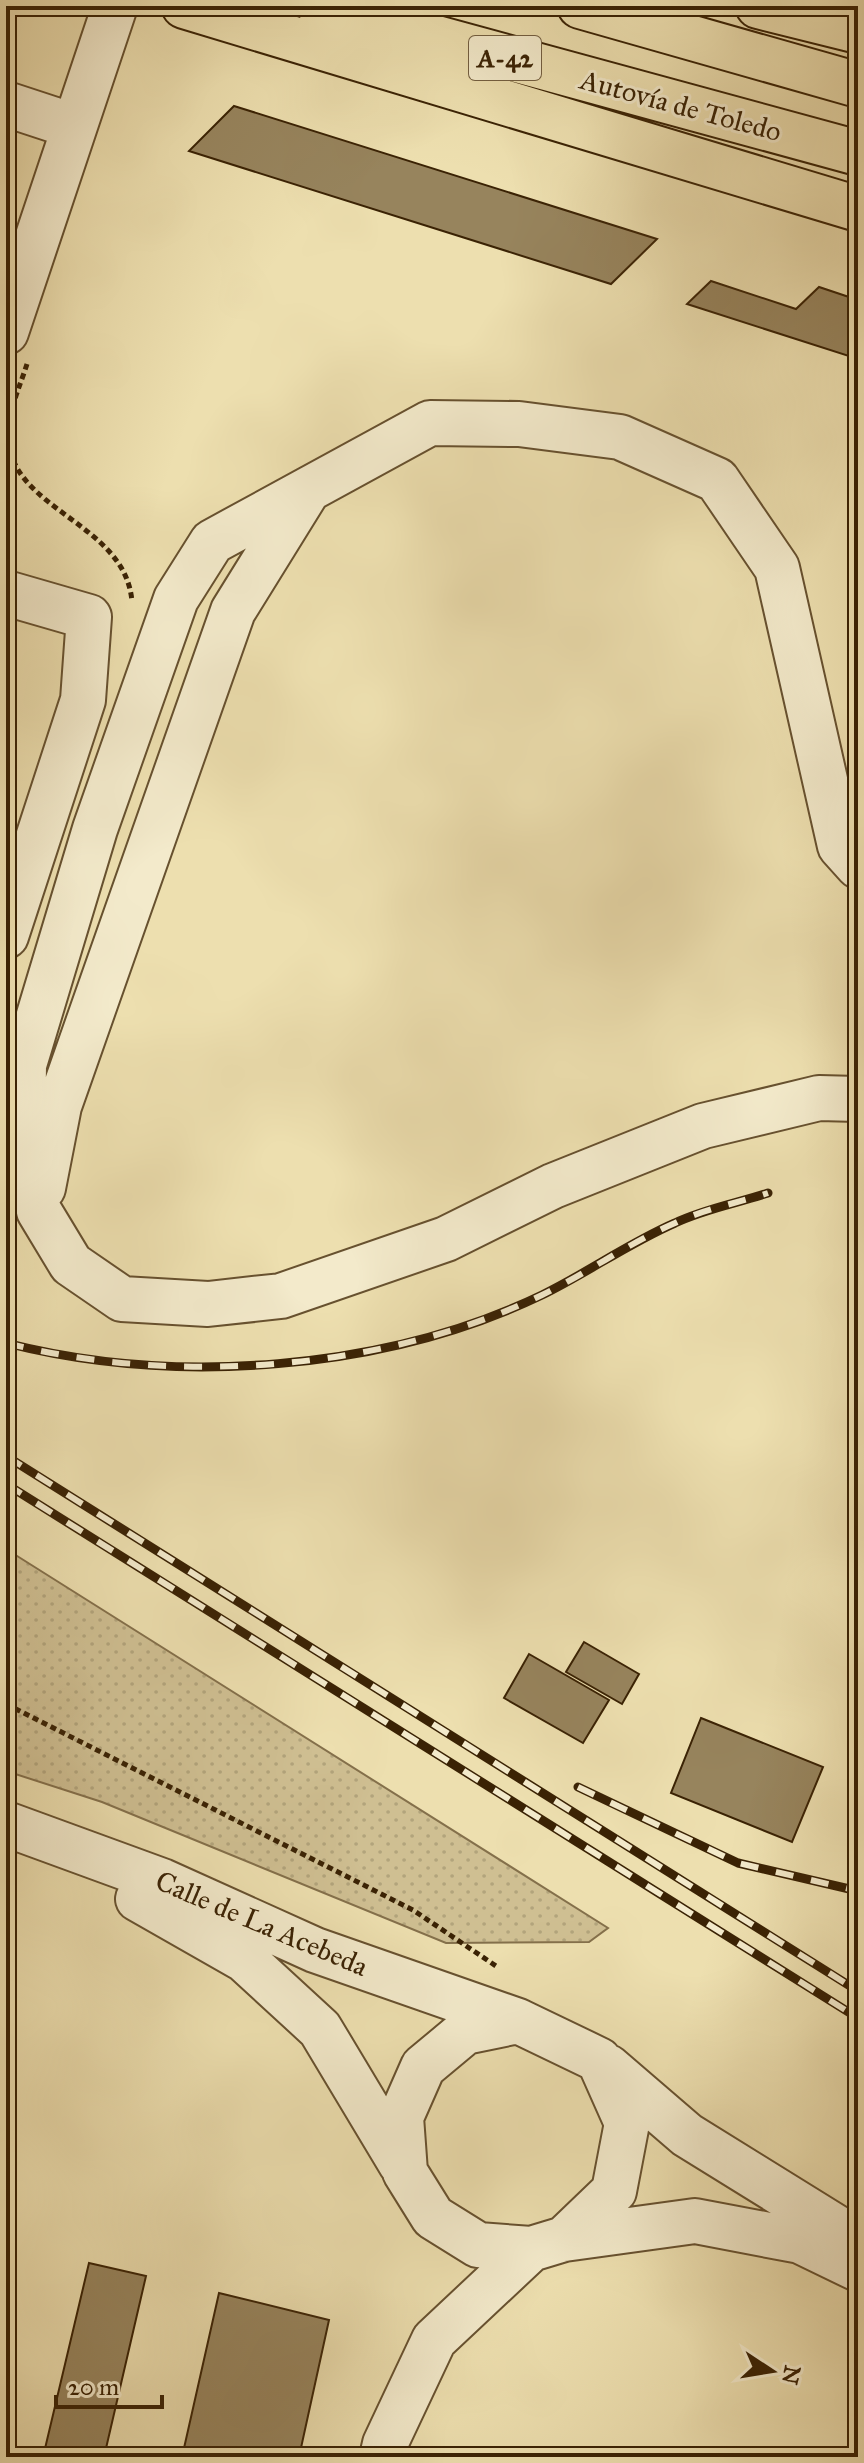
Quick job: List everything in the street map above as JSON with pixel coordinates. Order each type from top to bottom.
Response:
[{"type":"highway","points":[[184,6],[858,209]]},
{"type":"highway","name":"Autovía de Toledo","points":[[319,6],[858,153]]},
{"type":"highway","points":[[580,6],[858,85]]},
{"type":"highway","points":[[758,6],[858,31]]},
{"type":"street","points":[[6,332],[115,6]]},
{"type":"street","points":[[6,104],[73,126]]},
{"type":"street","points":[[858,866],[840,846],[777,568],[717,480],[620,437],[519,424],[430,423],[312,484],[212,542],[176,599],[95,829],[24,1065],[23,1139],[39,1211],[71,1264],[122,1299],[208,1304],[281,1296],[446,1239],[553,1186],[703,1126],[819,1098],[858,1099]]},
{"type":"street","points":[[39,1211],[59,1106],[233,611],[312,484]]},
{"type":"street","points":[[6,593],[89,617],[83,700],[6,936]]},
{"type":"street","name":"Calle de La Acebeda","points":[[6,1824],[162,1881],[315,1950],[518,2021]]},
{"type":"street","name":"Calle de La Acebeda","points":[[6,1856],[146,1902],[245,1960],[320,2029],[405,2172]]},
{"type":"street","points":[[858,2241],[687,2135],[599,2060],[518,2021],[465,2032],[423,2067],[401,2117],[405,2172],[433,2217],[478,2245],[548,2244],[695,2221],[800,2241],[858,2269]]},
{"type":"street","points":[[382,2457],[434,2340],[614,2191],[627,2123],[599,2060]]},
{"type":"path","points":[[6,1704],[413,1910],[496,1966]]},
{"type":"shaded area","points":[[6,1549],[608,1928],[589,1942],[446,1943],[102,1802],[6,1771]]},
{"type":"building","points":[[234,106],[657,239],[611,284],[189,151]]},
{"type":"building","points":[[711,281],[796,309],[819,287],[858,300],[858,359],[687,304]]},
{"type":"building","points":[[584,1642],[639,1674],[622,1704],[566,1672]]},
{"type":"building","points":[[529,1654],[609,1700],[583,1743],[504,1698]]},
{"type":"building","points":[[701,1718],[823,1767],[792,1842],[671,1793]]},
{"type":"building","points":[[89,2263],[146,2276],[104,2457],[43,2457]]},
{"type":"building","points":[[219,2293],[329,2320],[299,2457],[182,2457]]},
{"type":"railway","points":[[6,1343],[71,1356],[139,1364],[208,1367],[278,1364],[348,1355],[415,1341],[481,1321],[542,1295],[686,1218],[768,1193]]},
{"type":"railway","points":[[6,1456],[858,1991]]},
{"type":"railway","points":[[6,1484],[858,2018]]},
{"type":"railway","points":[[578,1787],[738,1863],[858,1891]]}]
